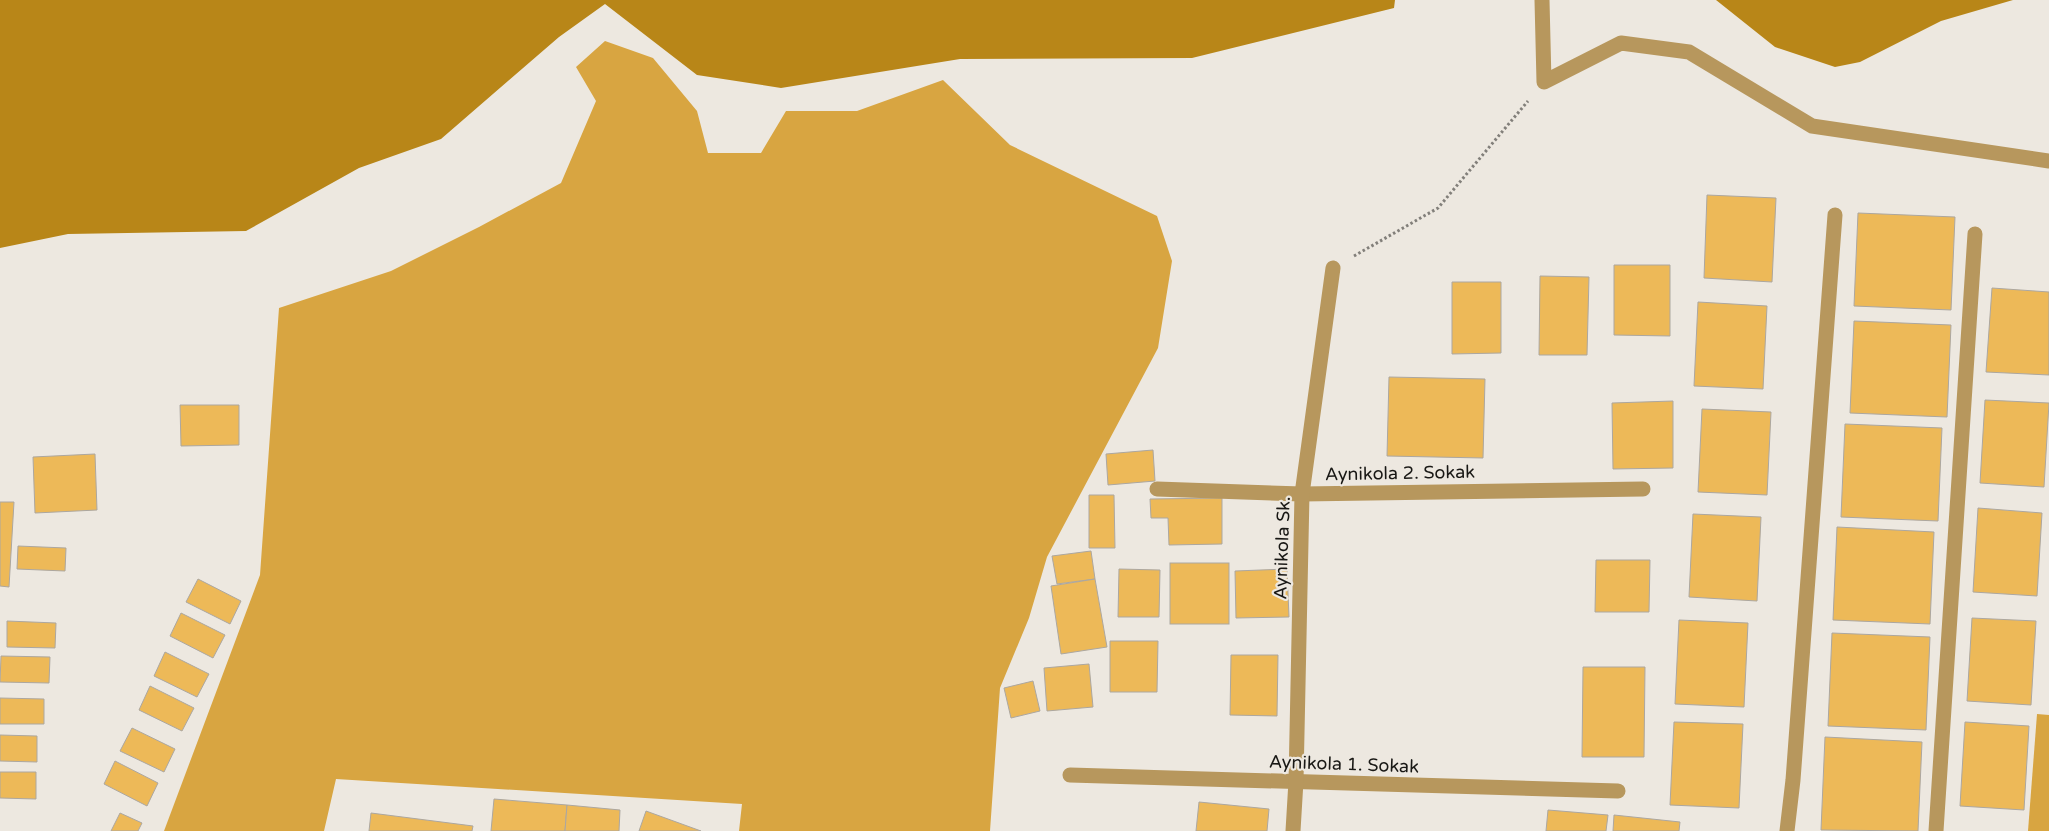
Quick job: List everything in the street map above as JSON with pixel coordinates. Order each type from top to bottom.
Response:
[{"type":"street","points":[[1542,0],[1544,82],[1621,43],[1689,52],[1812,126],[2049,161]]},
{"type":"street","points":[[1787,831],[1793,780],[1835,215]]},
{"type":"street","points":[[1936,831],[1975,234]]},
{"type":"street","name":"Aynikola Sk.","points":[[1293,831],[1296,782],[1302,494],[1334,268]]},
{"type":"street","name":"Aynikola 2. Sokak","points":[[1157,489],[1302,494],[1643,489]]},
{"type":"street","name":"Aynikola 1. Sokak","points":[[1070,775],[1618,791]]},
{"type":"path","points":[[1334,268],[1438,208],[1544,82]]},
{"type":"shaded area","points":[[0,0],[1395,0],[1394,8],[1192,58],[960,59],[781,88],[697,75],[605,4],[559,37],[441,139],[359,168],[246,231],[68,234],[0,248]]},
{"type":"shaded area","points":[[1716,0],[2013,0],[1941,21],[1860,62],[1835,67],[1775,47]]},
{"type":"shaded area","points":[[605,41],[653,58],[697,111],[708,153],[761,153],[786,111],[857,111],[943,80],[1010,145],[1157,216],[1172,261],[1158,348],[1047,557],[1029,618],[1000,688],[990,831],[739,831],[742,804],[336,779],[324,831],[164,831],[260,575],[279,308],[391,271],[561,183],[596,101],[576,67]]},
{"type":"shaded area","points":[[2037,714],[2049,715],[2049,831],[2028,831]]},
{"type":"building","points":[[1707,195],[1776,198],[1772,282],[1704,278]]},
{"type":"building","points":[[1858,213],[1955,217],[1951,310],[1854,306]]},
{"type":"building","points":[[1614,265],[1670,265],[1670,336],[1614,335]]},
{"type":"building","points":[[1540,276],[1589,277],[1587,355],[1539,355]]},
{"type":"building","points":[[1452,282],[1501,282],[1501,353],[1452,354]]},
{"type":"building","points":[[1992,288],[2049,292],[2049,375],[1986,372]]},
{"type":"building","points":[[1698,302],[1767,306],[1763,389],[1694,386]]},
{"type":"building","points":[[1854,321],[1951,325],[1947,417],[1850,413]]},
{"type":"building","points":[[1389,377],[1485,379],[1483,458],[1387,456]]},
{"type":"building","points":[[1985,400],[2049,403],[2044,487],[1980,483]]},
{"type":"building","points":[[1673,401],[1673,468],[1613,469],[1612,403]]},
{"type":"building","points":[[180,405],[239,405],[239,445],[181,446]]},
{"type":"building","points":[[1702,409],[1771,412],[1767,495],[1698,492]]},
{"type":"building","points":[[1845,424],[1942,428],[1938,521],[1841,517]]},
{"type":"building","points":[[1153,450],[1155,481],[1108,485],[1106,454]]},
{"type":"building","points":[[95,454],[97,510],[35,513],[33,457]]},
{"type":"building","points":[[1089,495],[1114,495],[1115,548],[1089,548]]},
{"type":"building","points":[[1222,498],[1222,544],[1169,545],[1168,518],[1151,518],[1150,499]]},
{"type":"building","points":[[0,502],[14,502],[9,587],[0,586]]},
{"type":"building","points":[[1978,508],[2042,513],[2037,596],[1973,592]]},
{"type":"building","points":[[1693,514],[1761,517],[1757,601],[1689,597]]},
{"type":"building","points":[[1837,527],[1934,532],[1930,624],[1833,620]]},
{"type":"building","points":[[18,546],[66,548],[65,571],[17,569]]},
{"type":"building","points":[[1091,551],[1095,579],[1057,584],[1052,556]]},
{"type":"building","points":[[1596,560],[1650,560],[1649,612],[1595,612]]},
{"type":"building","points":[[1170,563],[1229,563],[1229,624],[1170,624]]},
{"type":"building","points":[[1119,569],[1160,570],[1159,617],[1118,617]]},
{"type":"building","points":[[1287,569],[1289,617],[1236,618],[1235,571]]},
{"type":"building","points":[[198,579],[241,601],[230,624],[186,602]]},
{"type":"building","points":[[1095,579],[1107,647],[1061,654],[1051,586]]},
{"type":"building","points":[[181,613],[225,635],[213,658],[170,636]]},
{"type":"building","points":[[1972,618],[2036,621],[2031,705],[1967,701]]},
{"type":"building","points":[[1679,620],[1748,623],[1744,707],[1675,704]]},
{"type":"building","points":[[7,621],[56,623],[55,648],[7,647]]},
{"type":"building","points":[[1832,633],[1930,637],[1926,730],[1828,726]]},
{"type":"building","points":[[1110,641],[1158,641],[1157,692],[1110,692]]},
{"type":"building","points":[[165,652],[209,674],[197,697],[154,676]]},
{"type":"building","points":[[1231,655],[1278,655],[1277,716],[1230,715]]},
{"type":"building","points":[[1,656],[50,657],[49,683],[0,682]]},
{"type":"building","points":[[1089,664],[1093,707],[1047,711],[1044,668]]},
{"type":"building","points":[[1583,667],[1645,667],[1644,757],[1582,757]]},
{"type":"building","points":[[1033,681],[1040,711],[1011,718],[1004,688]]},
{"type":"building","points":[[150,686],[194,708],[182,731],[139,710]]},
{"type":"building","points":[[0,698],[44,699],[44,724],[0,724]]},
{"type":"building","points":[[1674,722],[1743,724],[1739,808],[1670,805]]},
{"type":"building","points":[[1965,722],[2029,726],[2024,810],[1960,806]]},
{"type":"building","points":[[132,728],[175,749],[164,772],[120,751]]},
{"type":"building","points":[[0,735],[37,736],[37,762],[0,761]]},
{"type":"building","points":[[1825,737],[1922,742],[1918,831],[1821,830]]},
{"type":"building","points":[[115,761],[158,783],[147,806],[104,784]]},
{"type":"building","points":[[0,772],[36,772],[36,799],[0,798]]},
{"type":"building","points":[[494,799],[567,805],[565,831],[491,831]]},
{"type":"building","points":[[1199,802],[1269,809],[1267,831],[1196,831]]},
{"type":"building","points":[[567,805],[620,810],[619,831],[565,831]]},
{"type":"building","points":[[1548,810],[1608,815],[1606,831],[1546,831]]},
{"type":"building","points":[[646,811],[701,831],[639,831]]},
{"type":"building","points":[[120,813],[142,823],[138,831],[111,831]]},
{"type":"building","points":[[371,813],[473,826],[472,831],[369,831]]},
{"type":"building","points":[[1614,815],[1680,822],[1679,831],[1613,831]]}]
